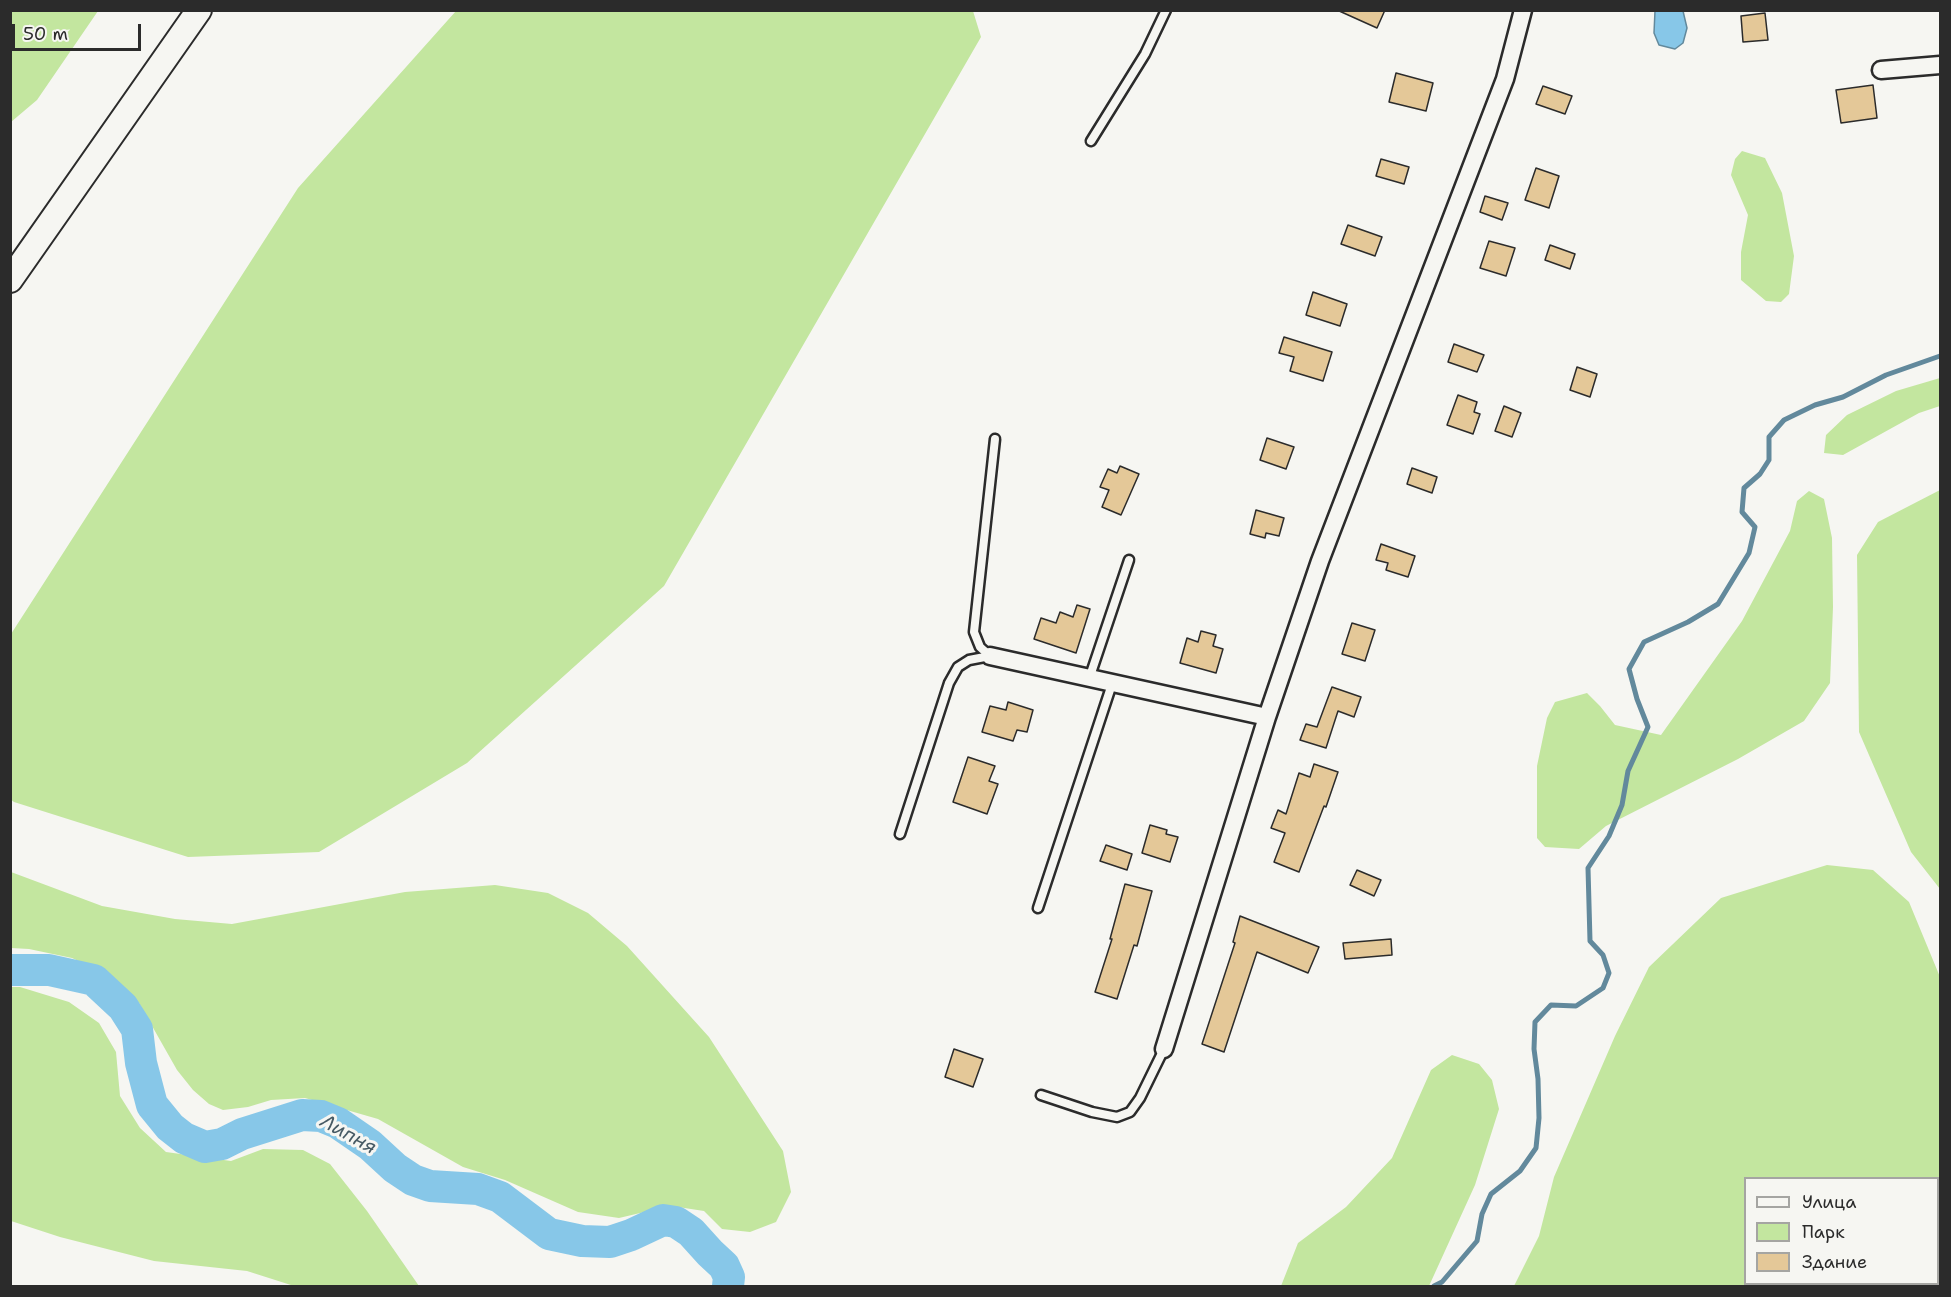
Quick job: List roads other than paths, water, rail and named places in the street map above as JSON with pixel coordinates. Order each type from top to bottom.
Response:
[{"type":"main road","points":[[10,280],[199,10]]},
{"type":"street","points":[[1164,1049],[1267,717],[1320,561],[1506,80],[1523,10]]},
{"type":"street","points":[[1881,70],[1941,65]]},
{"type":"street","points":[[990,656],[1267,717]]},
{"type":"lane","points":[[1091,141],[1144,54],[1166,10]]},
{"type":"lane","points":[[990,656],[980,647],[974,632],[995,439]]},
{"type":"lane","points":[[1089,679],[1129,560]]},
{"type":"lane","points":[[900,834],[949,683],[958,667],[969,660],[990,656]]},
{"type":"lane","points":[[1038,908],[1112,684]]},
{"type":"lane","points":[[1041,1095],[1092,1112],[1117,1117],[1130,1112],[1140,1098],[1164,1049]]},
{"type":"water","points":[[1655,11],[1683,11],[1687,28],[1683,43],[1675,49],[1659,45],[1654,33]]},
{"type":"waterway","points":[[1434,1286],[1442,1282],[1477,1241],[1482,1214],[1491,1194],[1520,1171],[1536,1148],[1539,1118],[1538,1079],[1534,1049],[1535,1022],[1551,1005],[1576,1006],[1603,988],[1609,973],[1603,955],[1590,941],[1588,868],[1609,836],[1622,805],[1628,771],[1648,727],[1629,669],[1644,642],[1688,622],[1718,604],[1749,553],[1755,527],[1742,512],[1744,488],[1760,474],[1769,460],[1769,437],[1784,420],[1815,405],[1843,397],[1886,375],[1940,356]]},
{"type":"waterway","name":"Липня","points":[[10,970],[49,970],[94,980],[123,1007],[137,1029],[141,1063],[152,1105],[170,1127],[184,1138],[205,1147],[222,1144],[242,1134],[302,1115],[321,1116],[338,1123],[370,1145],[395,1168],[413,1180],[430,1186],[478,1189],[500,1197],[549,1234],[582,1241],[610,1242],[663,1220],[676,1222],[691,1232],[724,1266],[729,1277],[728,1286]]}]
